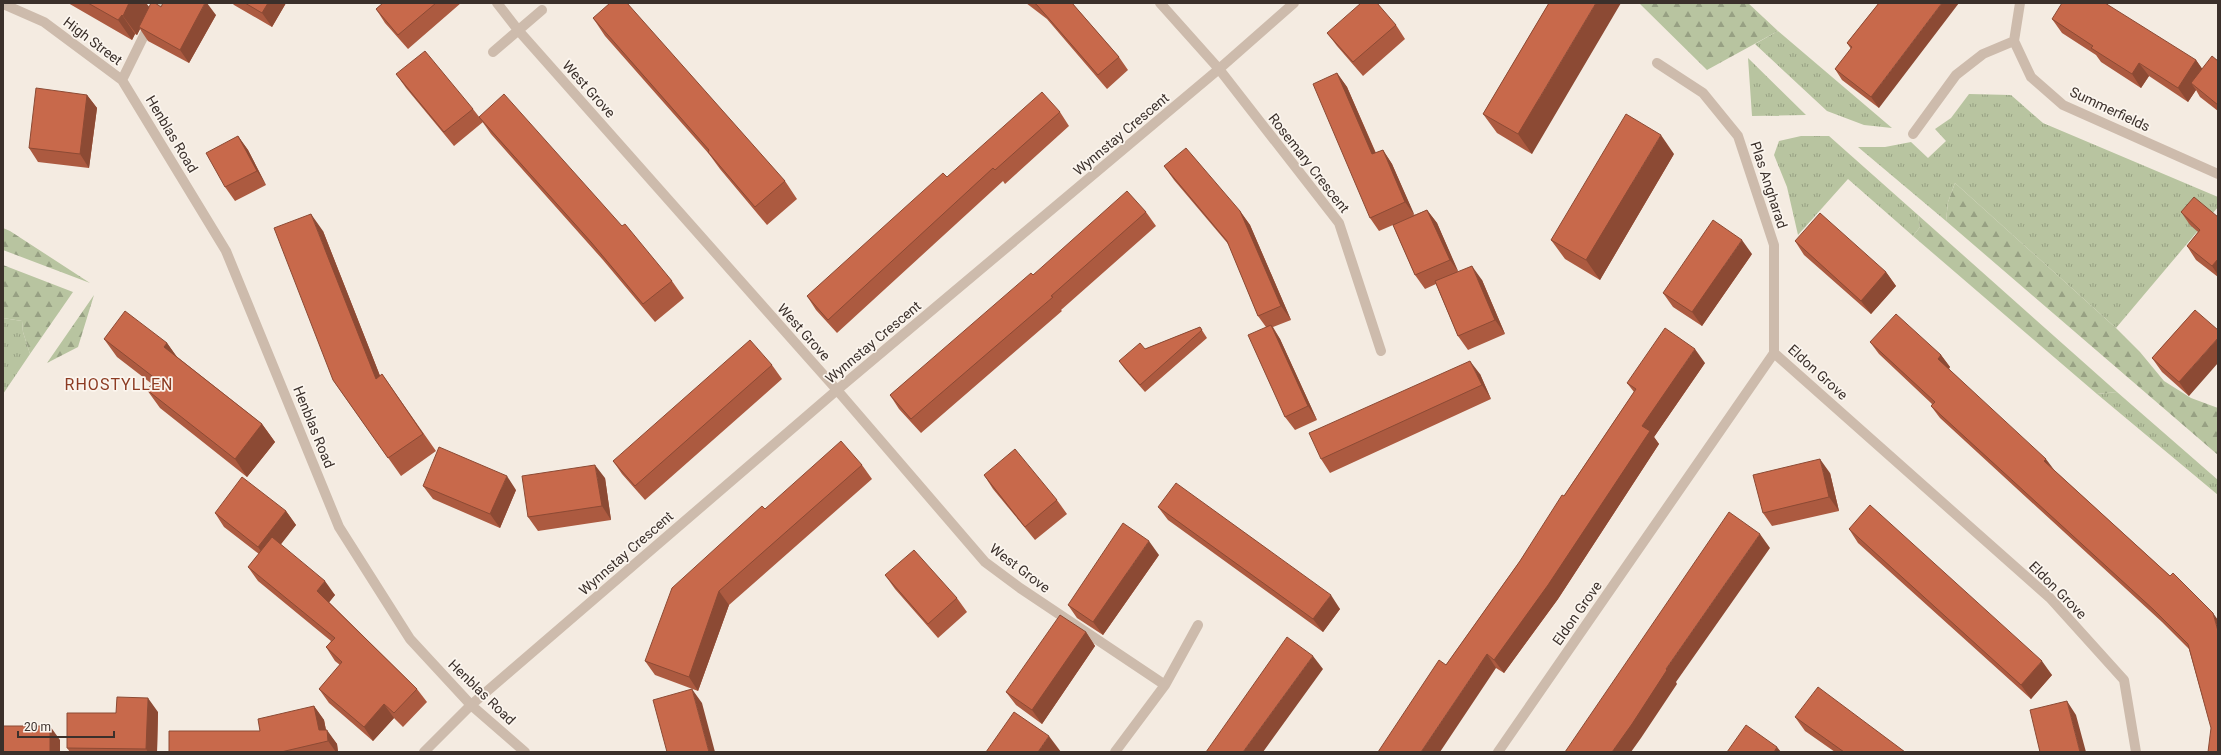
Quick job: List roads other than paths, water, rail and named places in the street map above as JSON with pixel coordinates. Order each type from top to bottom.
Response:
[{"type":"street","points":[[122,80],[160,3]]},
{"type":"street","name":"West Grove","points":[[496,3],[518,30],[837,390],[985,562],[1020,588],[1165,685]]},
{"type":"street","name":"Rosemary Crescent","points":[[1160,3],[1219,70],[1339,223],[1381,351]]},
{"type":"street","name":"Wynnstay Crescent","points":[[424,752],[471,705],[837,390],[1219,70],[1294,3]]},
{"type":"street","points":[[1913,134],[1956,75],[1984,54],[2014,40],[2020,3]]},
{"type":"street","name":"High Street","points":[[3,4],[44,22],[122,80]]},
{"type":"street","points":[[493,52],[542,10]]},
{"type":"street","name":"Summerfields","points":[[2014,40],[2031,77],[2064,105],[2218,174]]},
{"type":"street","name":"Plas Angharad","points":[[1658,63],[1703,92],[1738,136],[1774,245],[1774,353]]},
{"type":"street","name":"Henblas Road","points":[[122,80],[226,251],[339,527],[410,639],[471,705],[525,752]]},
{"type":"street","name":"Eldon Grove","points":[[1498,752],[1774,353],[2050,598],[2124,680],[2136,752]]},
{"type":"street","points":[[1115,752],[1165,685],[1198,625]]},
{"type":"district","name":"RHOSTYLLEN","points":[[119,384]]}]
